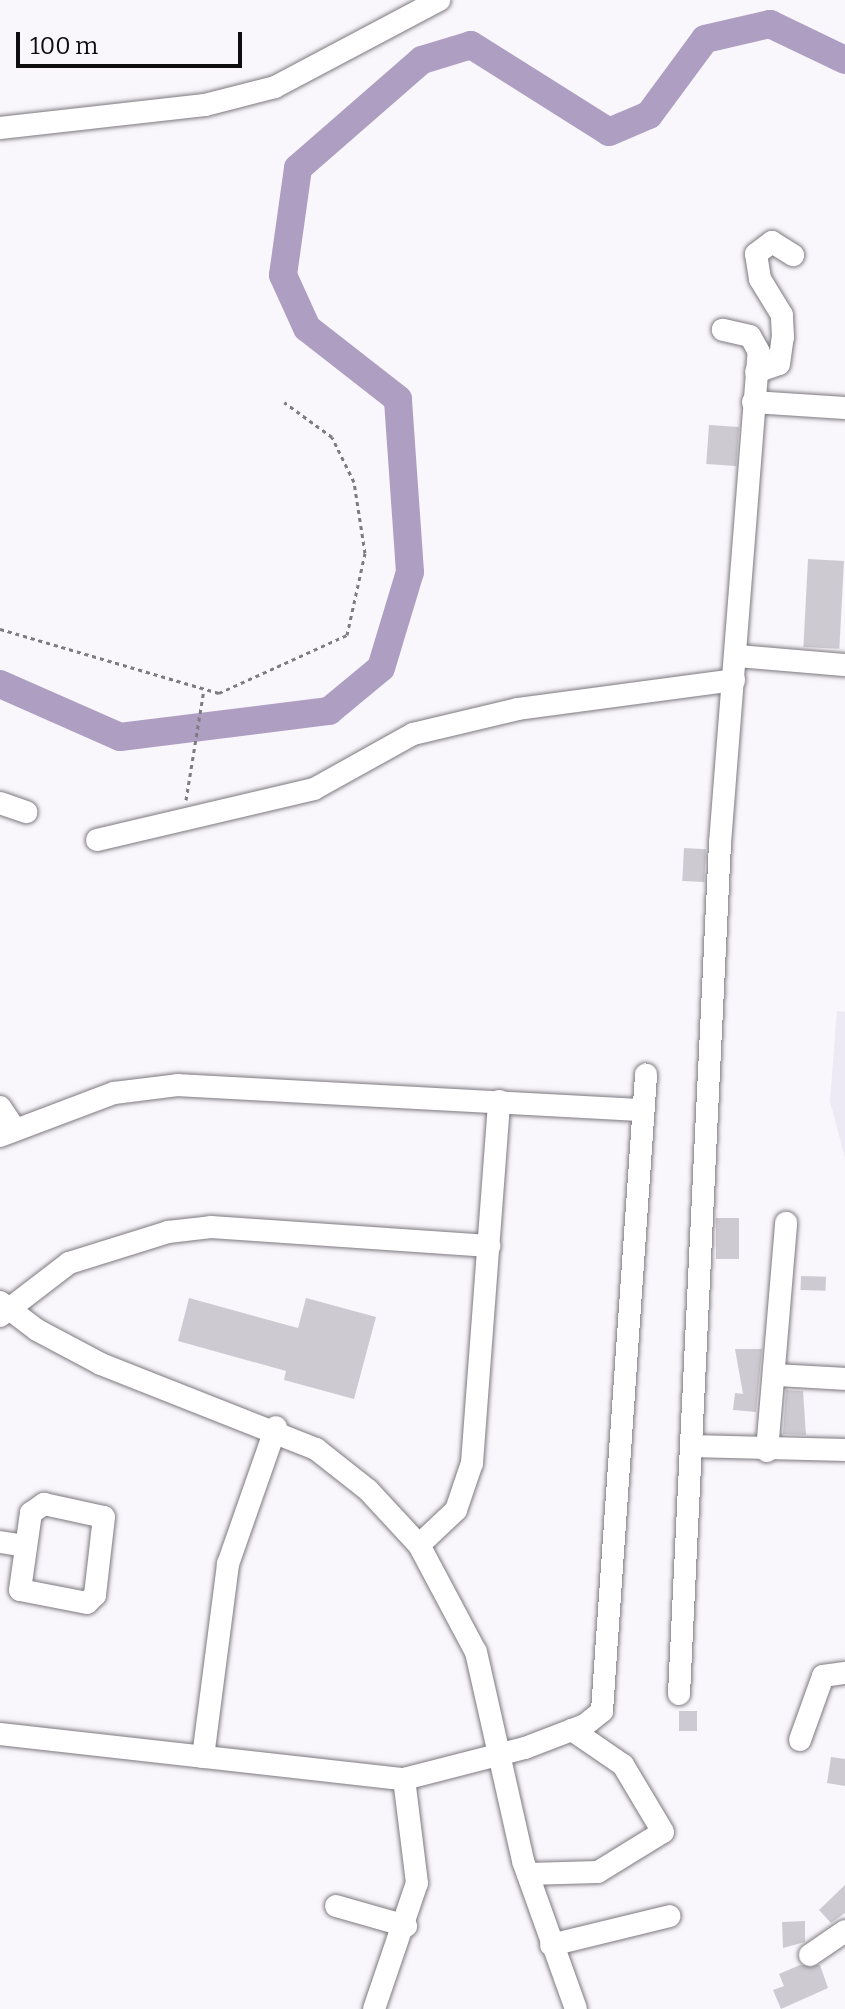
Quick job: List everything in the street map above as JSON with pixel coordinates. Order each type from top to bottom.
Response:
[{"type":"street","points":[[0,128],[205,105],[275,87],[439,0]]},
{"type":"street","points":[[756,372],[779,364],[783,337],[782,315],[760,279],[756,254],[772,242],[793,255]]},
{"type":"street","points":[[679,1694],[720,843],[737,656],[757,344],[750,336],[723,330]]},
{"type":"street","points":[[753,402],[845,408]]},
{"type":"street","points":[[737,656],[845,665]]},
{"type":"street","points":[[97,840],[314,789],[413,734],[518,709],[734,680]]},
{"type":"street","points":[[0,803],[26,812]]},
{"type":"street","points":[[0,1734],[404,1779],[501,1755],[572,1730],[602,1711],[607,1697],[646,1075]]},
{"type":"street","points":[[0,1107],[8,1132],[114,1093],[178,1085],[642,1110]]},
{"type":"street","points":[[419,1545],[456,1510],[472,1463],[499,1101]]},
{"type":"street","points":[[767,1451],[776,1375],[786,1223]]},
{"type":"street","points":[[489,1246],[211,1227],[168,1232],[69,1263],[3,1309],[101,1364],[276,1427],[316,1449],[368,1490],[419,1545],[468,1628],[528,1874],[576,2009]]},
{"type":"street","points":[[776,1375],[845,1379]]},
{"type":"street","points":[[203,1757],[228,1564],[276,1427]]},
{"type":"street","points":[[692,1446],[767,1451],[845,1450]]},
{"type":"street","points":[[35,1505],[104,1517],[95,1595],[76,1605],[25,1595],[19,1582],[24,1546],[35,1505]]},
{"type":"street","points":[[0,1542],[24,1546]]},
{"type":"street","points":[[800,1740],[823,1676],[845,1673]]},
{"type":"street","points":[[528,1874],[598,1872],[663,1832],[623,1765],[572,1730]]},
{"type":"street","points":[[382,2002],[406,1926],[417,1858],[404,1779]]},
{"type":"street","points":[[336,1906],[406,1926]]},
{"type":"street","points":[[551,1945],[670,1916]]},
{"type":"street","points":[[810,1955],[845,1931]]},
{"type":"path","points":[[0,629],[219,693],[347,635],[365,553],[354,482],[332,437],[284,402]]},
{"type":"path","points":[[182,819],[197,750],[205,688]]},
{"type":"shaded area","points":[[837,1011],[845,1012],[845,1158],[830,1101]]},
{"type":"building","points":[[709,425],[739,427],[736,466],[706,464]]},
{"type":"building","points":[[808,559],[844,561],[839,649],[803,647]]},
{"type":"building","points":[[684,848],[706,849],[704,882],[682,881]]},
{"type":"building","points":[[716,1218],[739,1218],[739,1259],[716,1259]]},
{"type":"building","points":[[801,1276],[826,1277],[825,1291],[801,1290]]},
{"type":"building","points":[[189,1298],[298,1328],[306,1298],[376,1317],[354,1399],[284,1380],[286,1371],[178,1341]]},
{"type":"building","points":[[735,1349],[762,1349],[756,1412],[733,1410],[735,1393],[743,1394]]},
{"type":"building","points":[[786,1390],[803,1391],[806,1435],[783,1434]]},
{"type":"building","points":[[679,1711],[697,1711],[697,1731],[679,1731]]},
{"type":"building","points":[[831,1757],[845,1759],[845,1786],[827,1783]]},
{"type":"building","points":[[845,1885],[845,1913],[831,1923],[819,1910]]},
{"type":"building","points":[[805,1921],[805,1942],[783,1948],[782,1922]]},
{"type":"building","points":[[800,1965],[820,1965],[828,1988],[781,2009],[773,1990],[784,1986],[779,1974]]},
{"type":"waterway","points":[[0,684],[120,737],[329,711],[381,668],[410,572],[398,399],[307,328],[283,275],[298,168],[422,60],[471,45],[609,132],[649,115],[705,39],[770,24],[845,60]]}]
